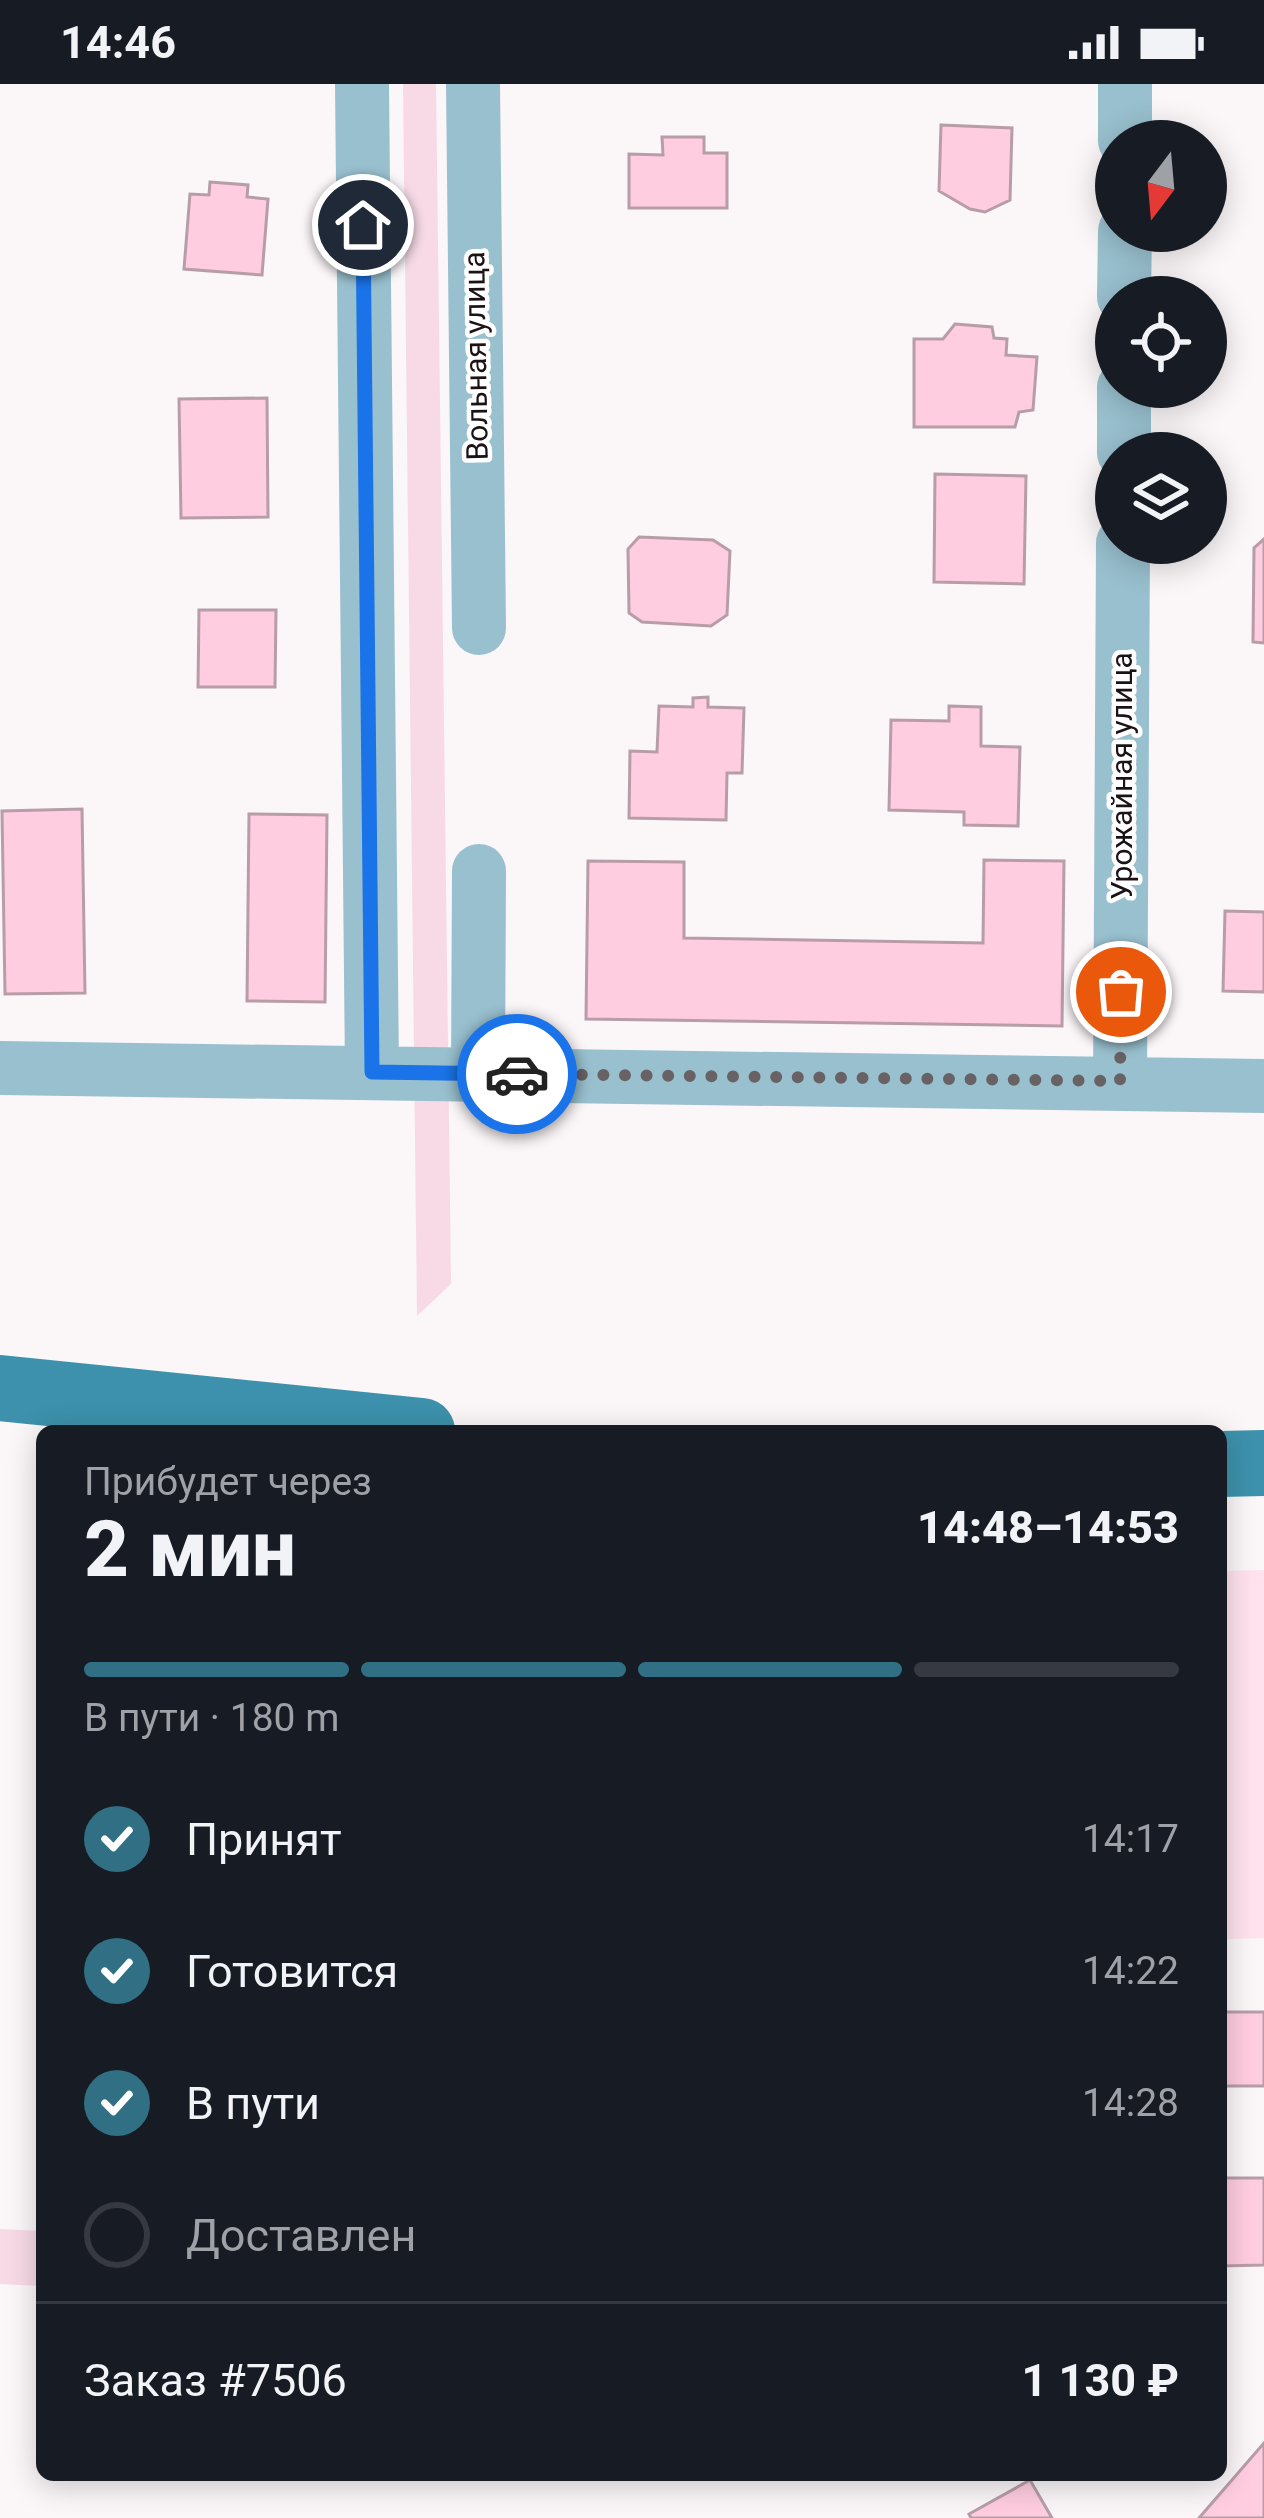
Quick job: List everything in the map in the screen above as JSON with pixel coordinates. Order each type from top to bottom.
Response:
[{"type":"main road","points":[[0,1388],[363,1425]]},
{"type":"main road","points":[[1227,1464],[1264,1463]]},
{"type":"street","points":[[362,84],[372,1072]]},
{"type":"street","name":"Вольная улица","points":[[473,84],[479,628]]},
{"type":"street","points":[[1125,84],[1125,120]]},
{"type":"street","name":"Урожайная улица","points":[[1120,1081],[1123,564]]},
{"type":"street","points":[[478,1073],[479,871]]},
{"type":"street","points":[[0,1068],[1264,1086]]},
{"type":"shaded area","points":[[403,84],[436,84],[451,1284],[417,1316]]},
{"type":"shaded area","points":[[1264,1570],[1264,1938],[1227,1939],[1227,1571]]},
{"type":"shaded area","points":[[0,2229],[36,2231],[36,2286],[0,2284]]},
{"type":"building","points":[[941,125],[1012,128],[1010,200],[985,212],[939,191]]},
{"type":"building","points":[[662,137],[704,137],[704,153],[727,153],[727,208],[629,208],[629,154],[663,155]]},
{"type":"building","points":[[210,182],[248,185],[247,197],[268,199],[262,275],[184,269],[190,194],[209,195]]},
{"type":"building","points":[[955,324],[992,327],[994,338],[1007,339],[1006,355],[1037,357],[1033,410],[1019,412],[1015,427],[914,427],[914,339],[943,339]]},
{"type":"building","points":[[267,398],[268,517],[181,518],[179,399]]},
{"type":"building","points":[[935,474],[1026,476],[1024,584],[934,582]]},
{"type":"building","points":[[639,537],[713,540],[730,551],[727,615],[711,626],[642,622],[629,613],[628,549]]},
{"type":"building","points":[[1264,539],[1264,643],[1253,642],[1254,548]]},
{"type":"building","points":[[199,610],[276,610],[275,687],[198,687]]},
{"type":"building","points":[[708,697],[708,707],[744,708],[742,773],[727,773],[726,820],[629,818],[630,751],[657,752],[659,706],[693,707],[693,698]]},
{"type":"building","points":[[949,706],[981,707],[981,746],[1020,747],[1018,826],[964,825],[964,812],[889,810],[891,720],[949,721]]},
{"type":"building","points":[[82,809],[85,993],[5,994],[2,811]]},
{"type":"building","points":[[249,814],[327,815],[325,1002],[247,1001]]},
{"type":"building","points":[[984,860],[1064,861],[1062,1026],[586,1019],[588,861],[684,862],[684,938],[983,943]]},
{"type":"building","points":[[1225,911],[1264,912],[1264,992],[1223,991]]},
{"type":"building","points":[[1227,2012],[1264,2012],[1264,2086],[1227,2086]]},
{"type":"building","points":[[1227,2178],[1264,2178],[1264,2265],[1227,2266]]},
{"type":"building","points":[[1264,2443],[1264,2518],[1199,2518]]},
{"type":"building","points":[[1031,2481],[1052,2518],[971,2518],[969,2514]]},
{"type":"way so far","points":[[517,1074],[1120,1081],[1121,992]]},
{"type":"route","points":[[363,225],[372,1072],[517,1074]]}]
